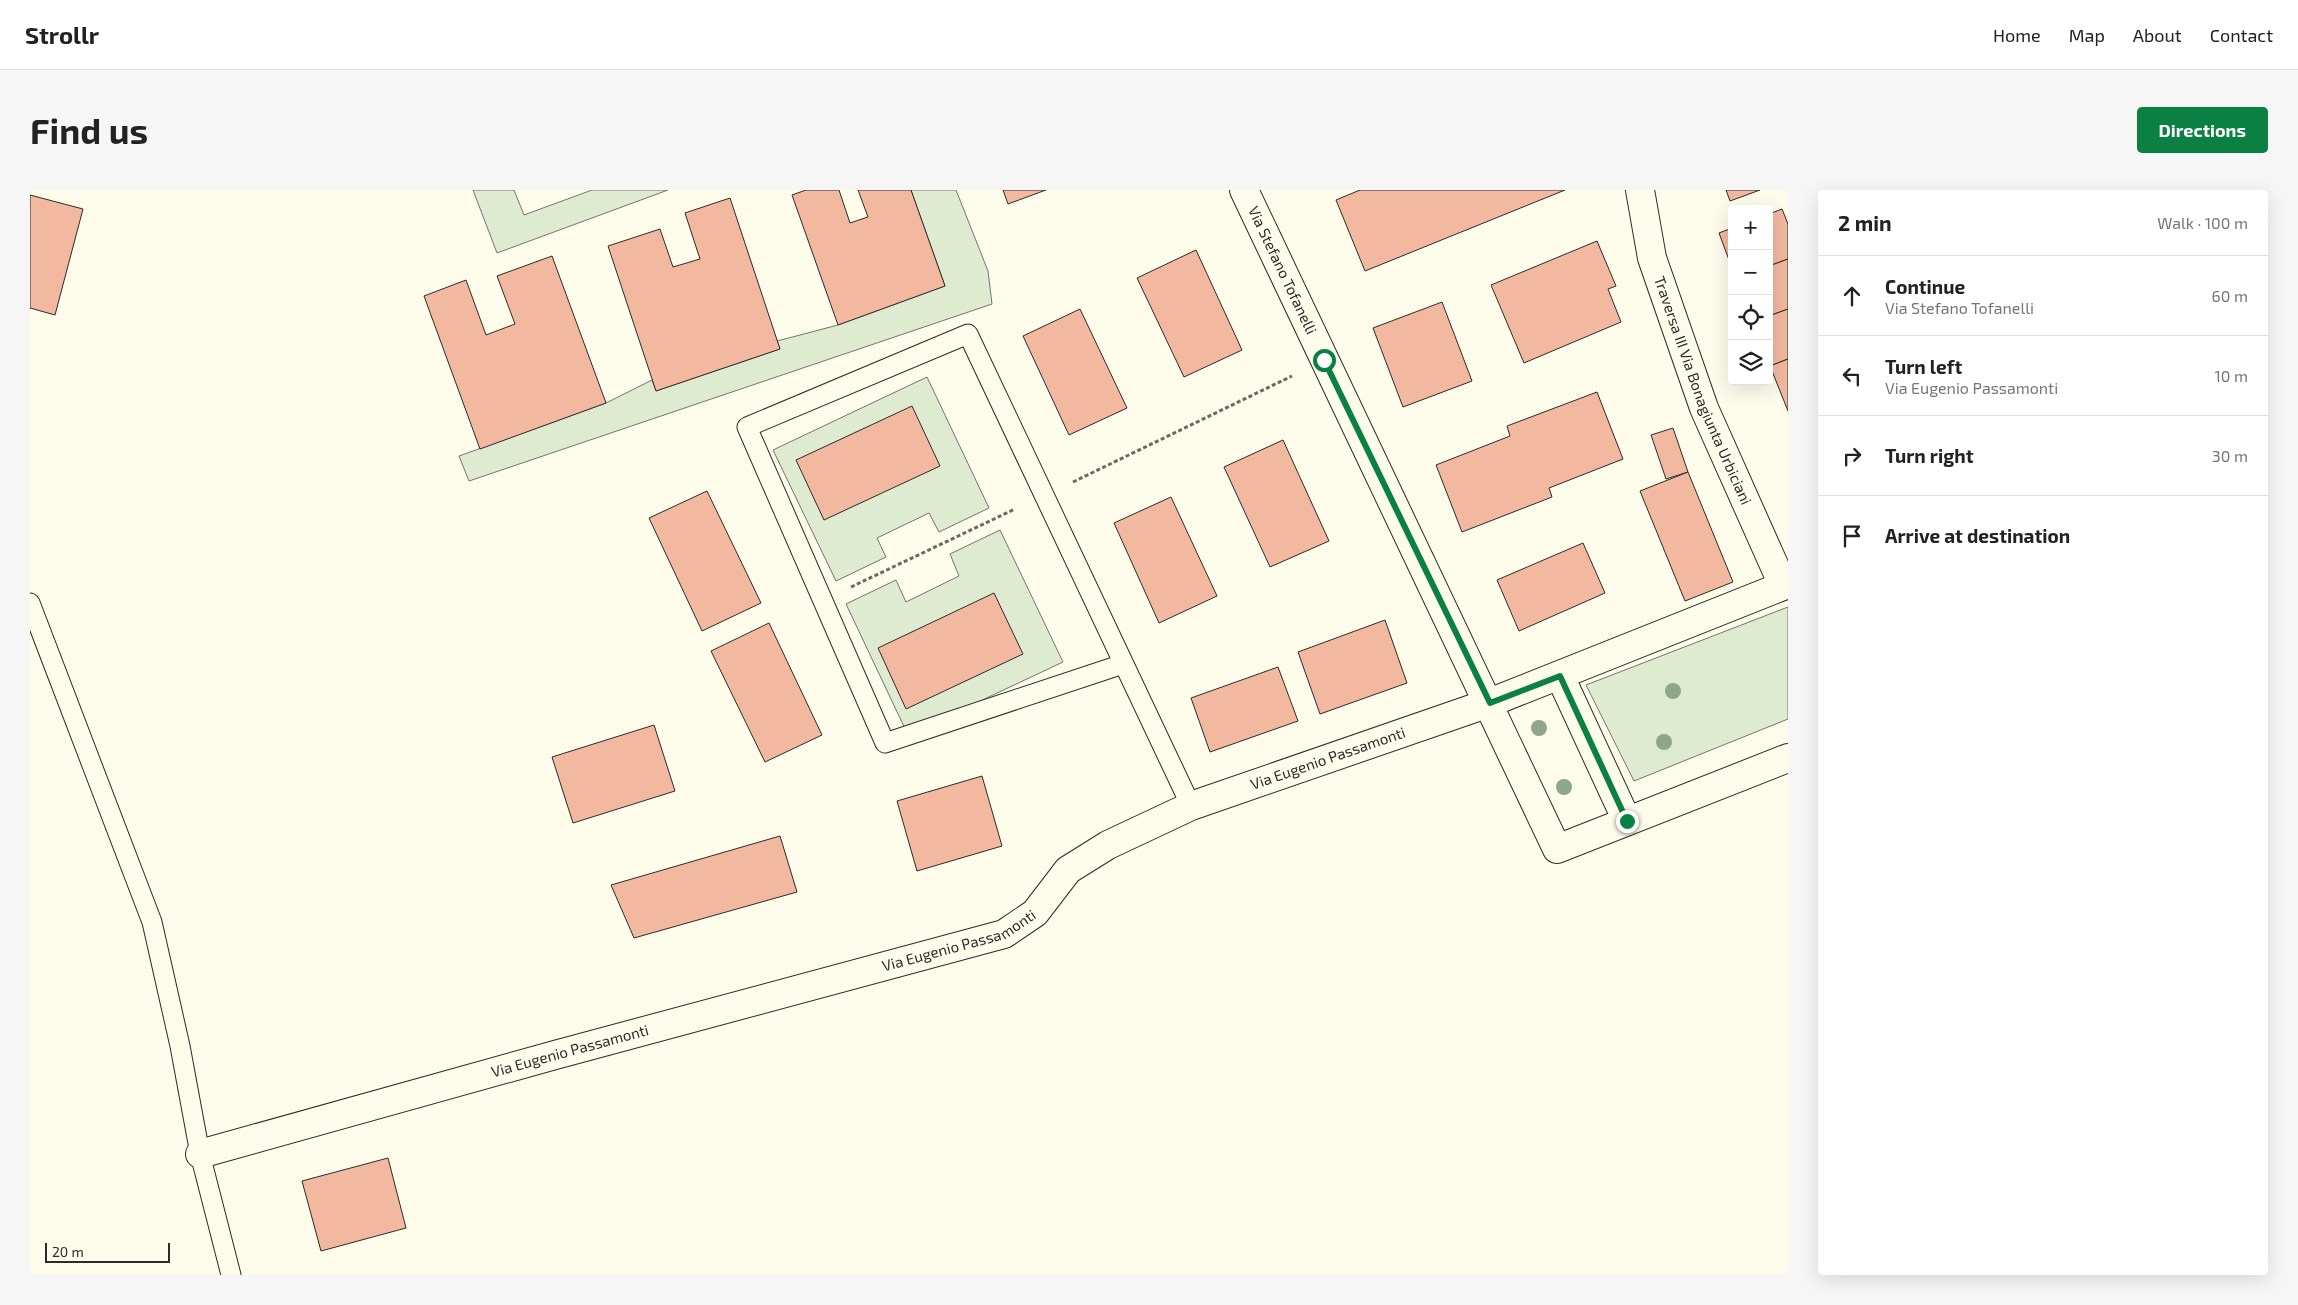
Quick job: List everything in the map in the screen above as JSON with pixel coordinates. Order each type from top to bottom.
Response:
[{"type":"street","name":"Via Stefano Tofanelli","points":[[1244,190],[1558,849],[1627,821]]},
{"type":"street","name":"Traversa III Via Bonagiunta Urbiciani","points":[[1640,190],[1652,258],[1704,408],[1786,584]]},
{"type":"street","name":"Via Eugenio Passamonti","points":[[200,1154],[556,1055],[1004,934],[1036,912],[1068,870],[1108,845],[1191,806],[1490,703],[1786,584]]},
{"type":"street","points":[[1560,676],[1627,821],[1788,758]]},
{"type":"lane","points":[[1123,664],[884,743],[747,427],[968,334],[1191,806]]},
{"type":"lane","points":[[30,603],[152,922],[180,1046],[200,1154],[231,1275]]},
{"type":"green space","points":[[473,190],[514,190],[524,215],[592,190],[668,190],[497,253]]},
{"type":"green space","points":[[911,190],[956,190],[988,271],[992,304],[469,481],[459,456],[606,403],[652,380],[656,391],[780,349],[777,341],[838,325],[945,286]]},
{"type":"green space","points":[[927,377],[989,508],[939,532],[929,513],[877,538],[886,557],[836,581],[773,450]]},
{"type":"green space","points":[[1000,530],[1063,662],[908,735],[846,604],[896,580],[906,602],[959,576],[950,554]]},
{"type":"green space","points":[[1788,607],[1788,719],[1634,781],[1586,685]]},
{"type":"building","points":[[806,190],[839,190],[850,223],[868,217],[858,190],[911,190],[945,286],[838,325],[792,195]]},
{"type":"building","points":[[1003,190],[1046,190],[1008,204]]},
{"type":"building","points":[[1360,190],[1565,190],[1365,271],[1336,200]]},
{"type":"building","points":[[1726,190],[1760,190],[1730,201]]},
{"type":"building","points":[[30,195],[83,209],[55,315],[30,308]]},
{"type":"building","points":[[730,198],[780,349],[656,391],[608,246],[660,229],[673,267],[700,259],[685,213]]},
{"type":"building","points":[[1782,209],[1788,224],[1788,259],[1773,265],[1773,250],[1773,212]]},
{"type":"building","points":[[1728,230],[1728,257],[1719,233]]},
{"type":"building","points":[[1597,241],[1616,286],[1608,289],[1621,322],[1524,363],[1491,285]]},
{"type":"building","points":[[1196,250],[1242,350],[1184,377],[1137,278]]},
{"type":"building","points":[[552,256],[606,403],[480,449],[424,296],[466,280],[486,335],[515,324],[497,276]]},
{"type":"building","points":[[1788,259],[1788,309],[1773,315],[1773,295],[1773,265]]},
{"type":"building","points":[[1442,302],[1472,381],[1403,407],[1373,328]]},
{"type":"building","points":[[1080,309],[1127,408],[1069,435],[1023,336]]},
{"type":"building","points":[[1788,309],[1788,359],[1773,365],[1773,340],[1773,315]]},
{"type":"building","points":[[1788,359],[1788,411],[1773,374],[1773,365]]},
{"type":"building","points":[[1597,392],[1623,459],[1549,488],[1552,497],[1462,532],[1436,465],[1510,436],[1507,426]]},
{"type":"building","points":[[912,406],[940,466],[824,520],[796,460]]},
{"type":"building","points":[[1673,428],[1688,472],[1666,479],[1651,435]]},
{"type":"building","points":[[1283,440],[1329,541],[1270,567],[1224,467]]},
{"type":"building","points":[[1688,472],[1733,582],[1685,601],[1640,491]]},
{"type":"building","points":[[707,491],[761,603],[702,631],[649,518]]},
{"type":"building","points":[[1171,497],[1217,596],[1159,623],[1114,523]]},
{"type":"building","points":[[1583,543],[1605,593],[1519,631],[1497,580]]},
{"type":"building","points":[[994,593],[1023,654],[906,709],[878,648]]},
{"type":"building","points":[[1385,620],[1407,683],[1320,714],[1298,652]]},
{"type":"building","points":[[769,623],[822,735],[765,762],[711,651]]},
{"type":"building","points":[[1278,667],[1298,721],[1210,752],[1191,698]]},
{"type":"building","points":[[654,725],[675,791],[573,823],[552,757]]},
{"type":"building","points":[[982,776],[1002,846],[917,871],[897,801]]},
{"type":"building","points":[[780,836],[797,892],[634,938],[611,885]]},
{"type":"building","points":[[388,1158],[406,1228],[321,1251],[302,1181]]},
{"type":"route","points":[[1324,360],[1490,703],[1560,676],[1627,821]]}]
